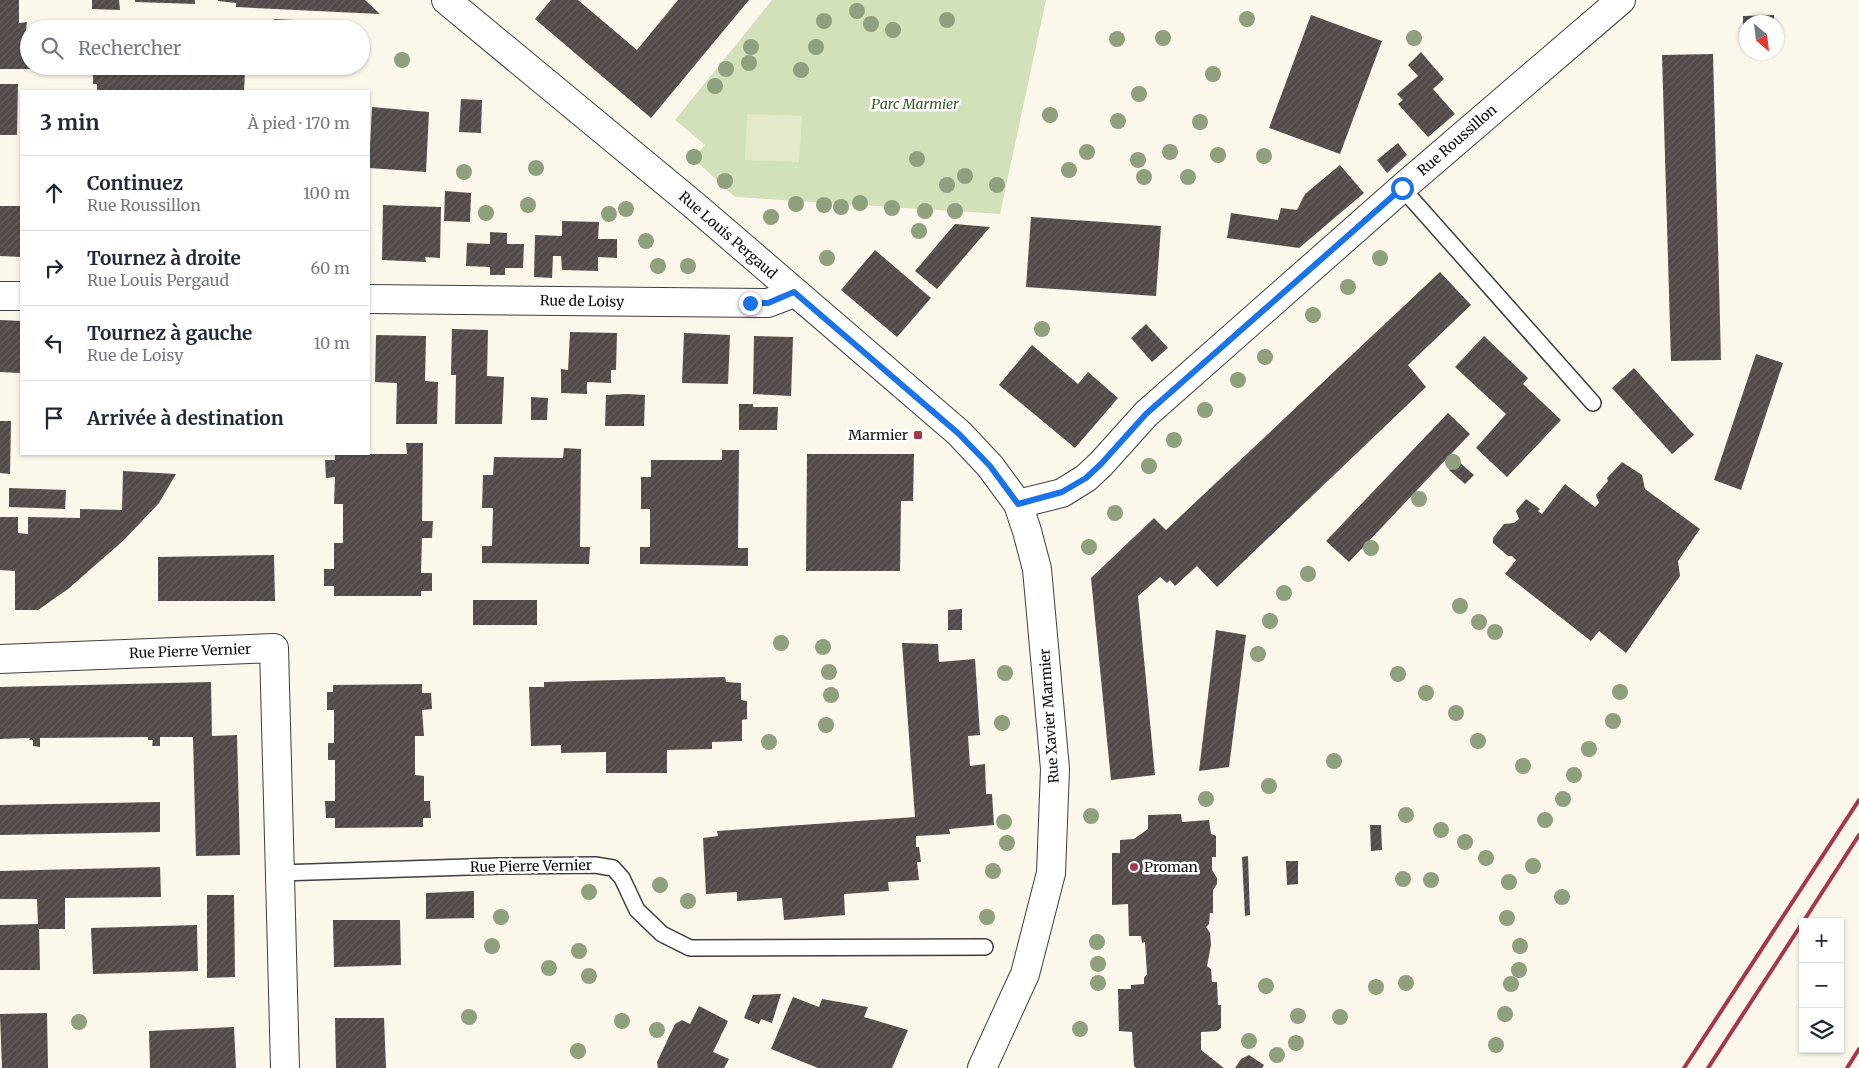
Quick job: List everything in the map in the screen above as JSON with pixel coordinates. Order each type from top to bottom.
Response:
[{"type":"street","name":"Rue Louis Pergaud","points":[[446,0],[695,206],[959,434],[990,466],[1018,504]]},
{"type":"street","name":"Rue Roussillon","points":[[1018,504],[1062,492],[1086,478],[1146,414],[1402,188],[1622,0]]},
{"type":"street","name":"Rue de Loisy","points":[[370,299],[768,303],[794,292]]},
{"type":"street","points":[[0,296],[20,296]]},
{"type":"street","name":"Rue Xavier Marmier","points":[[982,1068],[1025,974],[1051,873],[1056,769],[1037,569],[1018,504]]},
{"type":"street","name":"Rue Pierre Vernier","points":[[0,658],[274,648],[285,1068]]},
{"type":"lane","points":[[1402,188],[1593,403]]},
{"type":"lane","name":"Rue Pierre Vernier","points":[[279,873],[595,865],[613,868],[622,878],[637,910],[662,934],[690,948],[986,946]]},
{"type":"green space","name":"Parc Marmier","points":[[772,0],[1046,0],[1000,214],[735,197],[693,158],[705,145],[675,120]]},
{"type":"green space","points":[[747,114],[802,116],[799,162],[745,160]]},
{"type":"building","points":[[0,0],[19,0],[20,69],[0,69]]},
{"type":"building","points":[[92,0],[119,0],[120,10],[92,9]]},
{"type":"building","points":[[135,0],[195,0],[195,4],[135,2]]},
{"type":"building","points":[[218,0],[365,0],[380,14],[236,7],[236,3]]},
{"type":"building","points":[[551,0],[578,0],[637,50],[678,0],[749,0],[651,118],[535,19]]},
{"type":"building","points":[[1311,15],[1382,41],[1340,154],[1269,128]]},
{"type":"building","points":[[1421,52],[1444,79],[1433,89],[1455,114],[1428,137],[1398,104],[1403,100],[1397,94],[1418,76],[1408,65]]},
{"type":"building","points":[[1713,54],[1721,360],[1671,361],[1662,55]]},
{"type":"building","points":[[93,75],[245,75],[244,90],[97,90],[97,84],[93,84]]},
{"type":"building","points":[[0,84],[18,84],[17,135],[0,135]]},
{"type":"building","points":[[461,99],[482,100],[481,133],[459,132]]},
{"type":"building","points":[[372,107],[429,112],[426,172],[370,168]]},
{"type":"building","points":[[1398,143],[1407,155],[1387,173],[1377,160]]},
{"type":"building","points":[[1340,165],[1364,193],[1299,248],[1227,238],[1231,213],[1278,220],[1281,208],[1297,210],[1305,194]]},
{"type":"building","points":[[445,191],[471,193],[470,222],[444,221]]},
{"type":"building","points":[[383,205],[441,207],[440,258],[425,257],[426,262],[382,260]]},
{"type":"building","points":[[0,206],[20,206],[20,257],[0,256]]},
{"type":"building","points":[[1031,217],[1161,226],[1156,296],[1026,287]]},
{"type":"building","points":[[562,221],[599,222],[598,239],[617,239],[617,258],[598,257],[598,271],[562,270],[561,256],[553,256],[552,278],[534,277],[535,235],[562,236]]},
{"type":"building","points":[[955,224],[990,227],[937,289],[915,271]]},
{"type":"building","points":[[490,232],[507,233],[507,244],[524,244],[523,268],[505,268],[505,275],[490,275],[490,267],[466,266],[467,243],[490,244]]},
{"type":"building","points":[[875,250],[931,298],[897,337],[841,290]]},
{"type":"building","points":[[1440,272],[1471,305],[1408,365],[1426,387],[1217,587],[1197,566],[1175,586],[1170,580],[1167,583],[1160,577],[1138,596],[1155,775],[1111,780],[1091,578],[1154,518],[1166,530]]},
{"type":"building","points":[[0,320],[20,321],[20,373],[0,372]]},
{"type":"building","points":[[1146,324],[1168,348],[1152,362],[1131,338]]},
{"type":"building","points":[[452,329],[488,330],[487,376],[504,377],[502,424],[455,424],[456,375],[451,375]]},
{"type":"building","points":[[570,332],[617,333],[616,370],[611,370],[611,383],[587,382],[587,394],[561,393],[561,369],[568,370]]},
{"type":"building","points":[[684,333],[730,335],[728,384],[682,383]]},
{"type":"building","points":[[376,335],[426,336],[425,381],[438,382],[437,424],[396,424],[397,383],[375,382]]},
{"type":"building","points":[[754,336],[793,337],[791,396],[753,394]]},
{"type":"building","points":[[1484,336],[1528,378],[1523,384],[1561,420],[1507,477],[1476,448],[1506,414],[1455,367]]},
{"type":"building","points":[[1032,345],[1078,384],[1088,372],[1118,398],[1075,448],[999,385]]},
{"type":"building","points":[[1756,354],[1783,363],[1741,490],[1714,480]]},
{"type":"building","points":[[1634,368],[1694,435],[1672,454],[1612,388]]},
{"type":"building","points":[[606,395],[645,395],[644,426],[605,426]]},
{"type":"building","points":[[531,397],[548,398],[547,420],[531,420]]},
{"type":"building","points":[[739,404],[753,404],[753,407],[778,407],[777,430],[739,430]]},
{"type":"building","points":[[1448,413],[1470,434],[1349,562],[1326,541]]},
{"type":"building","points":[[0,421],[11,421],[10,474],[0,473]]},
{"type":"building","points":[[406,443],[423,443],[422,521],[433,521],[432,538],[422,538],[421,573],[432,573],[432,591],[421,591],[421,596],[334,596],[334,586],[324,586],[324,569],[334,569],[334,543],[343,543],[343,504],[334,504],[335,477],[326,478],[325,460],[335,460],[335,455],[407,454]]},
{"type":"building","points":[[564,448],[581,449],[580,547],[590,547],[589,564],[482,563],[482,546],[492,546],[493,508],[482,508],[483,475],[493,475],[494,457],[563,458]]},
{"type":"building","points":[[722,450],[739,450],[738,548],[748,548],[748,566],[640,564],[640,547],[650,547],[650,509],[641,509],[641,477],[651,477],[651,460],[722,460]]},
{"type":"building","points":[[807,454],[914,454],[913,501],[901,501],[900,571],[806,571]]},
{"type":"building","points":[[1458,461],[1474,475],[1465,484],[1449,470]]},
{"type":"building","points":[[1622,462],[1642,475],[1645,489],[1700,529],[1678,561],[1680,576],[1626,653],[1599,631],[1591,641],[1505,574],[1516,560],[1512,556],[1508,556],[1493,543],[1493,538],[1504,524],[1514,523],[1519,519],[1516,511],[1526,499],[1540,509],[1538,511],[1542,514],[1565,484],[1595,507],[1599,503],[1596,495],[1608,481],[1607,478]]},
{"type":"building","points":[[123,471],[176,474],[159,503],[124,540],[68,589],[38,610],[15,610],[15,571],[0,570],[0,517],[18,517],[18,533],[28,534],[28,517],[80,518],[80,509],[122,510]]},
{"type":"building","points":[[9,488],[66,490],[65,509],[9,507]]},
{"type":"building","points":[[274,555],[275,601],[158,601],[158,557]]},
{"type":"building","points":[[473,600],[537,600],[537,625],[473,625]]},
{"type":"building","points":[[962,609],[962,630],[948,630],[948,610]]},
{"type":"building","points":[[1216,630],[1246,635],[1229,767],[1199,771]]},
{"type":"building","points":[[902,643],[938,644],[939,662],[975,659],[980,735],[968,736],[970,766],[985,764],[986,794],[992,794],[994,825],[949,829],[950,834],[916,836],[916,847],[919,847],[921,862],[917,862],[919,880],[888,882],[889,891],[844,894],[845,915],[784,920],[782,898],[737,901],[737,892],[706,894],[703,838],[718,836],[717,831],[915,817]]},
{"type":"building","points":[[725,677],[726,682],[741,683],[741,700],[747,701],[747,719],[742,720],[742,741],[712,742],[712,749],[667,750],[667,773],[606,773],[606,752],[561,753],[561,745],[531,746],[529,687],[544,687],[544,682]]},
{"type":"building","points":[[211,682],[212,736],[237,735],[240,855],[196,856],[193,737],[160,737],[160,746],[152,746],[153,740],[148,740],[148,737],[40,738],[40,747],[33,746],[33,740],[29,740],[30,738],[0,739],[0,687]]},
{"type":"building","points":[[422,684],[422,693],[431,693],[432,709],[422,710],[424,736],[415,736],[415,775],[424,776],[424,801],[430,801],[431,818],[423,818],[423,827],[335,828],[335,818],[326,818],[325,801],[335,801],[335,760],[328,760],[328,743],[334,743],[334,710],[327,710],[327,692],[333,692],[333,685]]},
{"type":"building","points":[[160,802],[160,832],[0,835],[0,805]]},
{"type":"building","points":[[1181,814],[1182,822],[1209,820],[1211,834],[1216,836],[1216,857],[1212,857],[1212,870],[1217,878],[1217,884],[1213,890],[1213,913],[1210,913],[1209,924],[1206,927],[1210,933],[1211,945],[1207,966],[1211,969],[1212,982],[1217,982],[1218,1005],[1221,1005],[1221,1028],[1217,1031],[1201,1032],[1201,1050],[1224,1068],[1136,1068],[1134,1066],[1132,1032],[1119,1031],[1118,989],[1131,989],[1131,985],[1144,984],[1144,978],[1147,974],[1145,942],[1142,943],[1141,936],[1129,936],[1128,904],[1112,905],[1112,853],[1120,853],[1120,840],[1134,839],[1148,829],[1148,815]]},
{"type":"building","points":[[1370,825],[1381,825],[1382,850],[1371,851]]},
{"type":"building","points":[[1248,856],[1250,915],[1245,916],[1242,857]]},
{"type":"building","points":[[1286,861],[1298,861],[1298,884],[1287,885]]},
{"type":"building","points":[[160,867],[161,897],[65,898],[65,929],[39,929],[40,970],[0,970],[0,925],[38,924],[37,899],[0,899],[0,871]]},
{"type":"building","points":[[474,891],[474,918],[426,919],[426,893]]},
{"type":"building","points":[[207,895],[234,895],[235,977],[207,978]]},
{"type":"building","points":[[333,920],[400,920],[401,965],[334,967]]},
{"type":"building","points":[[197,925],[198,971],[93,974],[91,928]]},
{"type":"building","points":[[781,994],[772,1023],[761,1019],[759,1024],[744,1018],[753,995]]},
{"type":"building","points":[[793,997],[819,1007],[822,999],[868,1007],[864,1017],[908,1030],[892,1068],[818,1068],[771,1049]]},
{"type":"building","points":[[699,1006],[728,1021],[713,1052],[729,1059],[724,1068],[658,1068],[657,1062],[675,1024],[682,1020],[690,1024]]},
{"type":"building","points":[[47,1013],[48,1068],[2,1068],[0,1014]]},
{"type":"building","points":[[335,1018],[384,1018],[386,1068],[336,1068]]},
{"type":"building","points":[[234,1027],[236,1068],[150,1068],[149,1031]]},
{"type":"building","points":[[1249,1055],[1264,1065],[1262,1068],[1235,1068],[1241,1059]]},
{"type":"railway","points":[[1684,1068],[1859,800]]},
{"type":"railway","points":[[1806,918],[1859,835]]},
{"type":"railway","points":[[1708,1068],[1799,928]]},
{"type":"railway","points":[[1847,1068],[1859,1049]]},
{"type":"place","name":"Marmier","points":[[918,435]]},
{"type":"place","name":"Proman","points":[[1134,867]]},
{"type":"route","points":[[750,303],[768,303],[794,292],[959,434],[990,466],[1018,504],[1062,492],[1086,478],[1146,414],[1402,188]]}]
